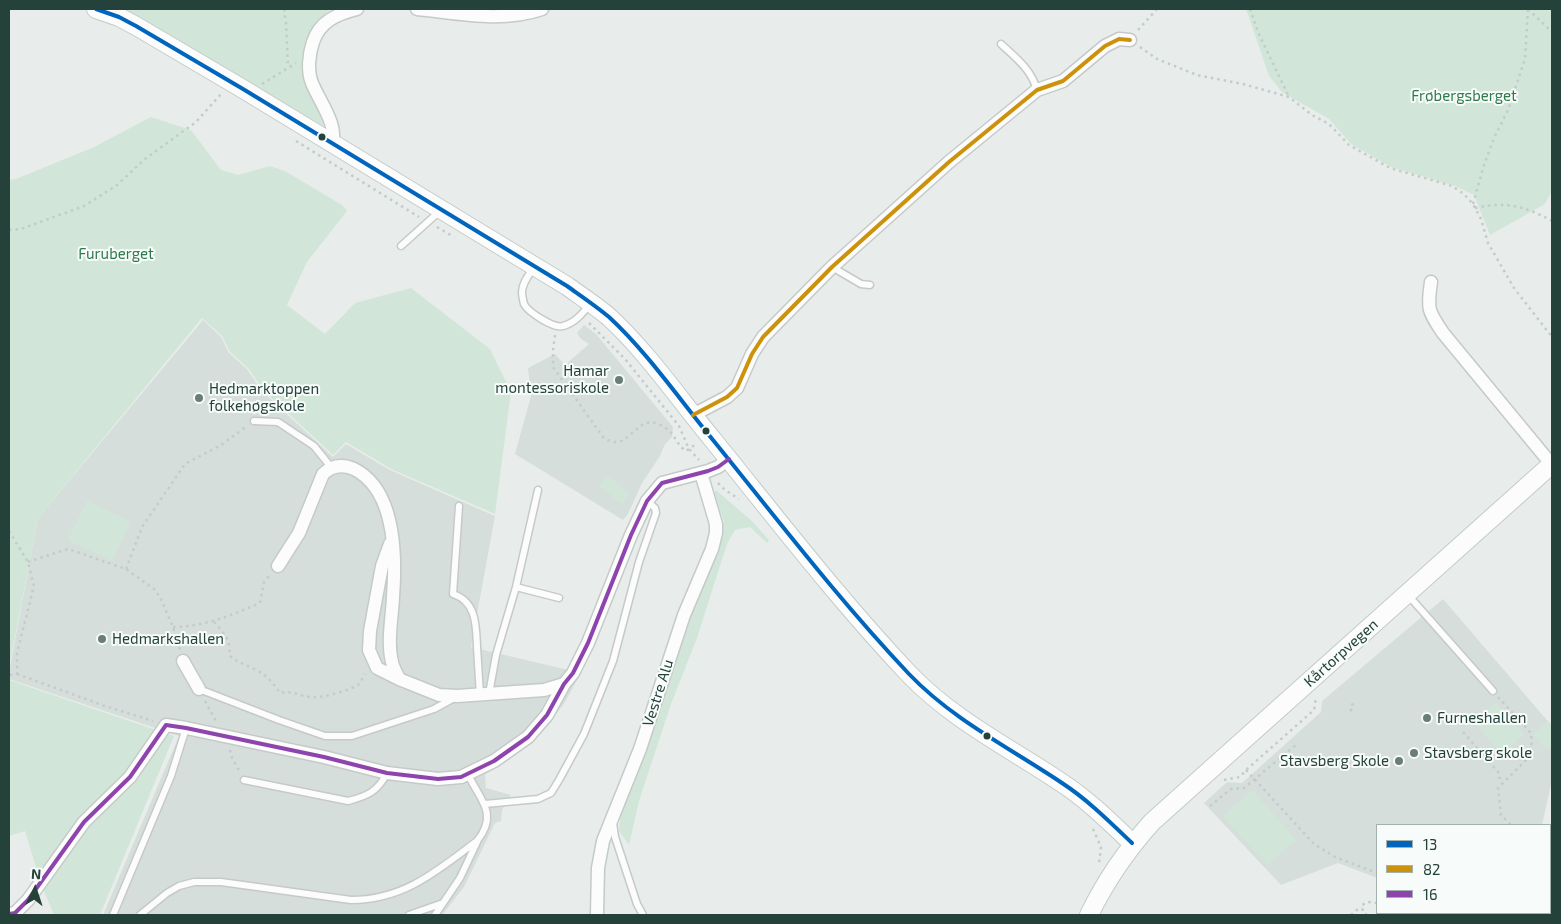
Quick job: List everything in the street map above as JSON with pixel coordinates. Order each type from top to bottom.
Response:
[{"type":"main road","points":[[96,9],[119,17],[136,26],[243,89],[331,143],[435,216],[534,266],[585,309],[607,316],[626,334],[855,613],[911,676],[937,700],[982,733],[1085,800],[1132,843]]},
{"type":"main road","name":"Kårtorpvegen","points":[[1089,915],[1110,875],[1132,843],[1152,822],[1552,464]]},
{"type":"street","points":[[331,143],[334,138],[332,128],[311,82],[309,59],[314,39],[320,28],[328,20],[339,14],[357,9]]},
{"type":"street","points":[[417,9],[487,17],[514,15],[542,9]]},
{"type":"street","points":[[693,415],[727,397],[737,388],[752,354],[763,338],[832,267],[949,162],[1037,90],[1063,81],[1105,46],[1119,39],[1130,40]]},
{"type":"street","name":"Kårtorpvegen","points":[[1431,282],[1428,302],[1430,315],[1552,464]]},
{"type":"street","points":[[9,914],[15,912],[28,900],[84,822],[130,777],[166,725],[324,757],[387,773],[438,779],[468,774],[494,761],[528,737],[546,715],[564,684],[573,673],[588,643],[631,535],[647,501],[662,483],[702,469],[718,467],[728,459]]},
{"type":"street","points":[[278,566],[299,533],[323,474],[331,467],[338,466],[350,467],[362,473],[378,491],[388,516],[393,536],[393,598],[389,637],[392,662],[399,680]]},
{"type":"street","name":"Vestre Alu","points":[[597,915],[598,868],[603,841],[640,749],[684,615],[712,549],[716,533],[716,524],[702,469]]},
{"type":"street","points":[[393,536],[382,566],[370,631],[369,650],[377,668],[399,680],[439,695],[457,696],[544,690],[564,684]]},
{"type":"street","points":[[183,661],[199,689]]},
{"type":"lane","points":[[1000,44],[1034,78],[1037,90]]},
{"type":"lane","points":[[401,246],[435,216]]},
{"type":"lane","points":[[534,266],[523,286],[524,304],[528,309],[552,325],[561,327],[571,323],[585,309]]},
{"type":"lane","points":[[832,267],[860,284],[870,285]]},
{"type":"lane","points":[[254,421],[278,422],[314,446],[331,467]]},
{"type":"lane","points":[[485,694],[516,587],[538,490]]},
{"type":"lane","points":[[485,804],[525,801],[551,793],[580,741],[613,661],[639,562],[656,514],[655,508],[647,501]]},
{"type":"lane","points":[[459,506],[453,594],[468,605],[476,618],[485,694]]},
{"type":"lane","points":[[516,587],[559,598]]},
{"type":"lane","points":[[1407,594],[1493,692]]},
{"type":"lane","points":[[199,689],[325,736],[352,736],[434,710],[457,696]]},
{"type":"lane","points":[[113,915],[171,776],[186,728]]},
{"type":"lane","points":[[244,780],[348,801],[364,797],[381,785],[387,773]]},
{"type":"lane","points":[[435,915],[466,866],[486,824],[485,804],[468,774]]},
{"type":"lane","points":[[612,820],[615,837],[637,904],[643,915]]},
{"type":"lane","points":[[140,915],[167,893],[179,886],[194,882],[221,882],[330,898],[367,900],[403,891],[416,884],[477,840]]},
{"type":"lane","points":[[409,915],[444,902]]},
{"type":"path","points":[[284,9],[288,68]]},
{"type":"path","points":[[1158,9],[1130,40],[1157,59],[1197,75],[1289,96]]},
{"type":"path","points":[[1250,9],[1258,32],[1289,96],[1312,115],[1329,124],[1349,145],[1390,168],[1452,186],[1464,194],[1474,206],[1481,219],[1488,243],[1514,288],[1552,337]]},
{"type":"path","points":[[1474,206],[1494,138],[1508,110],[1525,59],[1528,9],[1552,32]]},
{"type":"path","points":[[9,230],[21,229],[84,206],[117,185],[145,159],[196,122],[220,94],[243,89],[254,89],[297,62],[309,59]]},
{"type":"path","points":[[220,94],[228,98]]},
{"type":"path","points":[[291,136],[302,145],[435,216],[457,239]]},
{"type":"path","points":[[1474,206],[1512,204],[1552,221]]},
{"type":"path","points":[[585,309],[679,426],[702,469]]},
{"type":"path","points":[[557,326],[552,350],[553,366],[603,437],[609,442],[618,443],[648,422],[657,423],[673,433],[680,448],[686,451],[690,448]]},
{"type":"path","points":[[126,569],[142,527],[185,464],[221,444],[254,421]]},
{"type":"path","points":[[9,531],[28,562],[34,586],[18,653],[18,674]]},
{"type":"path","points":[[28,562],[68,549],[126,569],[157,593],[173,627],[183,661]]},
{"type":"path","points":[[173,627],[196,626],[214,622],[260,603],[264,582],[278,566]]},
{"type":"path","points":[[214,622],[226,636],[230,656],[237,662],[259,671],[270,679],[280,693],[286,691],[310,697],[336,693],[359,684],[368,670],[375,665]]},
{"type":"path","points":[[9,675],[18,674],[105,706],[166,725]]},
{"type":"path","points":[[199,689],[212,716],[227,736],[232,758],[244,780]]},
{"type":"path","points":[[1493,692],[1531,733],[1532,754],[1498,788],[1501,814],[1510,824]]},
{"type":"path","points":[[1350,711],[1353,708],[1352,702]]},
{"type":"path","points":[[1462,732],[1499,773],[1499,777],[1503,782]]},
{"type":"path","points":[[1210,806],[1231,788],[1244,788],[1297,744]]},
{"type":"path","points":[[1246,770],[1314,844],[1335,857],[1376,873]]},
{"type":"path","points":[[1351,915],[1368,902],[1376,903]]},
{"type":"path","points":[[1362,908],[1363,913],[1367,915]]},
{"type":"shaded area","points":[[203,320],[221,337],[229,353],[247,369],[262,391],[333,457],[346,444],[390,470],[495,516],[471,647],[581,673],[564,704],[543,731],[485,775],[486,788],[511,795],[502,810],[501,821],[495,823],[464,887],[442,915],[103,915],[179,736],[9,679],[9,672],[38,518]]},
{"type":"shaded area","points":[[584,325],[596,334],[673,427],[672,437],[665,444],[623,520],[515,454],[531,396],[528,368],[555,354],[565,365],[589,344],[580,338],[577,333]]},
{"type":"shaded area","name":"Stavsberg skole","points":[[1443,599],[1552,726],[1552,780],[1542,824],[1376,824],[1376,878],[1338,863],[1281,885],[1204,803],[1227,782],[1242,783],[1321,712],[1322,701]]},
{"type":"green space","points":[[114,9],[330,9],[314,25],[304,52],[323,126],[204,56]]},
{"type":"green space","name":"Frøbergsberget","points":[[1246,9],[1552,9],[1552,191],[1545,204],[1490,235],[1474,195],[1455,186],[1391,167],[1351,144],[1329,119],[1282,92],[1269,76]]},
{"type":"green space","name":"Furuberget","points":[[151,117],[191,130],[221,170],[238,175],[270,166],[285,171],[342,205],[347,211],[307,262],[287,305],[325,334],[355,303],[411,288],[490,349],[511,392],[495,514],[391,469],[346,442],[333,455],[263,390],[249,369],[230,352],[222,336],[202,318],[38,518],[9,668],[9,180],[16,179],[94,147]]},
{"type":"green space","points":[[607,475],[630,494],[622,504],[599,486]]},
{"type":"green space","points":[[716,490],[752,521],[769,540],[767,543],[750,527],[735,530],[727,544],[697,638],[671,704],[639,801],[629,845],[619,831],[621,809],[711,560],[723,536],[724,521],[714,493]]},
{"type":"green space","points":[[87,501],[131,522],[112,561],[68,540]]},
{"type":"green space","points":[[9,680],[174,736],[100,915],[54,915],[41,884],[25,831],[9,836]]},
{"type":"green space","points":[[1496,703],[1524,734],[1502,754],[1474,722]]},
{"type":"green space","points":[[1548,721],[1552,726],[1552,745],[1547,750],[1533,734]]},
{"type":"green space","points":[[1252,790],[1296,840],[1267,865],[1223,816]]},
{"type":"transit line","name":"13","points":[[96,9],[119,17],[136,26],[243,89],[567,286],[609,317],[650,361],[809,559],[909,674],[944,706],[1081,797],[1132,843]]},
{"type":"transit line","name":"82","points":[[693,415],[727,397],[737,388],[752,354],[763,337],[832,267],[949,162],[1037,90],[1063,81],[1105,46],[1119,39],[1130,40]]},
{"type":"transit line","name":"16","points":[[9,914],[15,913],[28,900],[84,822],[130,777],[166,725],[324,757],[387,773],[438,779],[461,777],[494,761],[528,737],[547,715],[564,684],[573,673],[588,643],[631,535],[647,501],[662,483],[708,471],[729,459]]},
{"type":"place","name":"Hamar montessoriskole","points":[[619,380]]},
{"type":"place","name":"Hedmarktoppen folkehøgskole","points":[[199,398]]},
{"type":"place","name":"Hedmarkshallen","points":[[102,639]]},
{"type":"place","name":"Furneshallen","points":[[1427,718]]},
{"type":"place","name":"Stavsberg skole","points":[[1414,753]]},
{"type":"place","name":"Stavsberg Skole","points":[[1399,761]]}]
